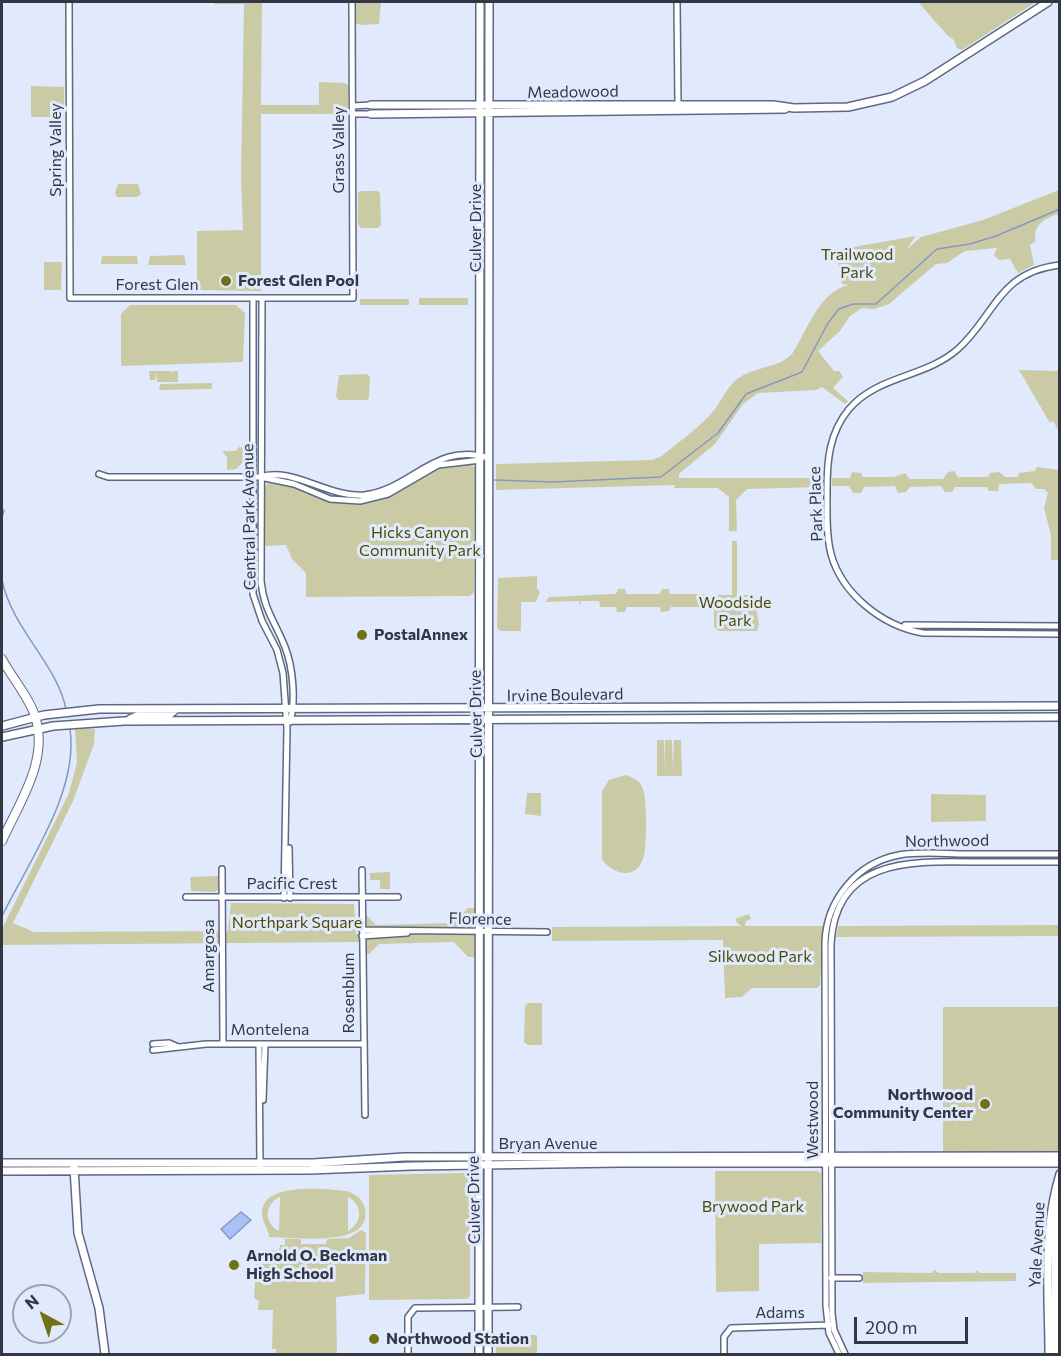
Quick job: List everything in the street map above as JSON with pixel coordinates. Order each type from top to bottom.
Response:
[{"type":"highway","points":[[2,659],[36,718],[38,728],[37,758],[31,778],[2,841]]},
{"type":"main road","name":"Culver Drive","points":[[478,1354],[478,1157],[489,718],[485,110],[480,2]]},
{"type":"main road","name":"Culver Drive","points":[[488,1354],[478,458],[489,2]]},
{"type":"main road","name":"Meadowood","points":[[373,105],[485,110],[773,111],[863,105],[910,89],[1048,2]]},
{"type":"main road","name":"Meadowood","points":[[373,114],[678,105],[773,105],[794,108]]},
{"type":"main road","name":"Irvine Boulevard","points":[[2,726],[53,714],[81,711],[1059,706]]},
{"type":"main road","points":[[128,721],[137,716],[170,715],[175,710]]},
{"type":"main road","name":"Irvine Boulevard","points":[[2,737],[38,728],[128,721],[481,717],[1059,717]]},
{"type":"main road","name":"Bryan Avenue","points":[[4,1164],[260,1167],[487,1166],[1059,1156]]},
{"type":"main road","name":"Bryan Avenue","points":[[260,1167],[478,1157],[1059,1162]]},
{"type":"main road","points":[[74,1166],[78,1233],[99,1308],[105,1354]]},
{"type":"main road","name":"Bryan Avenue","points":[[2,1171],[74,1166]]},
{"type":"main road","name":"Yale Avenue","points":[[1049,1354],[1048,1236],[1059,1174]]},
{"type":"main road","name":"Yale Avenue","points":[[1055,1354],[1055,1237],[1059,1200]]},
{"type":"street","name":"Spring Valley","points":[[69,2],[69,298]]},
{"type":"street","name":"Grass Valley","points":[[352,2],[353,298]]},
{"type":"street","points":[[677,2],[678,105]]},
{"type":"street","name":"Meadowood","points":[[352,106],[373,105]]},
{"type":"street","points":[[373,105],[373,114]]},
{"type":"street","name":"Meadowood","points":[[353,114],[373,114]]},
{"type":"street","name":"Park Place","points":[[1059,265],[1018,280],[995,300],[973,333],[951,355],[926,370],[888,381],[870,390],[849,409],[837,427],[827,463],[826,511],[831,553],[840,576],[854,594],[875,613],[911,631],[923,633],[1059,634]]},
{"type":"street","name":"Forest Glen","points":[[69,298],[353,298]]},
{"type":"street","name":"Central Park Avenue","points":[[253,298],[253,594],[280,661],[288,710]]},
{"type":"street","name":"Central Park Avenue","points":[[262,298],[260,477],[262,590],[268,616],[286,647],[289,661],[287,898]]},
{"type":"street","points":[[253,320],[262,320]]},
{"type":"street","points":[[99,474],[116,477],[260,477],[267,475],[293,477],[333,493],[363,495],[391,488],[441,459],[489,458]]},
{"type":"street","name":"Park Place","points":[[897,624],[912,627],[1059,626]]},
{"type":"street","name":"Northwood","points":[[848,889],[869,867],[900,855],[1059,854]]},
{"type":"street","name":"Northwood","points":[[848,889],[875,872],[908,862],[1059,862]]},
{"type":"street","name":"Amargosa","points":[[222,868],[223,1044]]},
{"type":"street","name":"Rosenblum","points":[[362,870],[365,1115]]},
{"type":"street","name":"Westwood","points":[[839,1354],[830,1324],[829,1160],[832,938],[835,920],[848,889]]},
{"type":"street","name":"Pacific Crest","points":[[186,897],[398,897]]},
{"type":"street","name":"Florence","points":[[362,933],[547,932]]},
{"type":"street","name":"Montelena","points":[[156,1047],[223,1044],[363,1044]]},
{"type":"street","points":[[260,1167],[262,1044]]},
{"type":"street","points":[[830,1278],[859,1278]]},
{"type":"street","points":[[408,1354],[410,1312],[422,1307],[518,1307]]},
{"type":"street","name":"Westwood","points":[[830,1324],[845,1354]]},
{"type":"street","name":"Adams","points":[[724,1354],[727,1330],[735,1327],[830,1324]]},
{"type":"green space","points":[[214,2],[262,2],[261,105],[319,105],[319,82],[348,85],[348,114],[261,114],[261,291],[197,290],[197,231],[243,230],[241,177],[244,4],[214,4]]},
{"type":"green space","points":[[355,2],[381,2],[379,24],[355,23]]},
{"type":"green space","points":[[918,2],[1036,2],[962,50],[957,48],[954,40]]},
{"type":"green space","points":[[31,86],[64,87],[64,117],[31,117]]},
{"type":"green space","points":[[118,184],[138,184],[141,194],[137,197],[117,197],[115,193]]},
{"type":"green space","name":"Trailwood Park","points":[[1059,190],[1059,214],[1038,226],[1036,241],[1030,245],[1034,265],[1018,273],[1010,259],[999,260],[994,255],[997,248],[965,251],[947,263],[936,264],[889,304],[874,309],[862,308],[850,316],[840,331],[818,351],[834,371],[839,371],[843,377],[833,388],[848,401],[845,404],[822,387],[816,390],[758,393],[743,404],[715,444],[679,474],[679,478],[817,478],[821,475],[821,487],[747,489],[736,500],[737,531],[729,531],[729,497],[718,488],[674,488],[675,485],[496,490],[496,464],[652,460],[662,456],[709,416],[737,379],[787,359],[792,354],[821,304],[838,289],[848,285],[842,284],[836,250],[916,236],[906,250],[921,237],[983,220]]},
{"type":"green space","points":[[361,191],[380,193],[381,225],[378,228],[361,228],[358,224],[358,193]]},
{"type":"green space","points":[[184,255],[186,265],[148,265],[150,256]]},
{"type":"green space","points":[[102,256],[137,256],[138,264],[101,264]]},
{"type":"green space","points":[[44,262],[62,262],[61,290],[44,290]]},
{"type":"green space","points":[[419,298],[468,298],[468,305],[419,305]]},
{"type":"green space","points":[[360,299],[409,299],[409,305],[360,305]]},
{"type":"green space","points":[[130,305],[236,305],[245,313],[243,362],[121,366],[121,314]]},
{"type":"green space","points":[[1019,370],[1059,371],[1059,431],[1053,421],[1050,423]]},
{"type":"green space","points":[[149,371],[172,371],[172,375],[173,371],[178,371],[178,382],[157,382],[156,373],[155,380],[150,380]]},
{"type":"green space","points":[[367,374],[370,377],[367,400],[339,400],[336,397],[339,375]]},
{"type":"green space","points":[[212,383],[212,389],[159,390],[160,384]]},
{"type":"green space","points":[[239,447],[244,448],[244,461],[236,469],[227,470],[227,457],[222,451],[235,451]]},
{"type":"green space","name":"Hicks Canyon Community Park","points":[[470,463],[475,468],[474,592],[470,596],[306,597],[306,573],[292,559],[286,545],[265,546],[265,487],[268,483],[292,487],[337,501],[362,503],[393,495],[438,469]]},
{"type":"green space","points":[[1037,467],[1059,470],[1059,560],[1051,560],[1051,535],[1044,508],[1048,493],[1044,489],[1036,489],[1032,483],[999,484],[998,491],[989,491],[987,487],[955,487],[952,492],[945,492],[941,486],[910,487],[906,492],[898,493],[895,486],[864,487],[861,493],[853,493],[849,486],[832,486],[832,478],[850,478],[852,472],[861,473],[863,477],[894,477],[905,473],[910,479],[943,479],[948,472],[954,471],[958,477],[988,477],[990,473],[999,472],[1005,477],[1018,477],[1019,473],[1035,471]]},
{"type":"green space","name":"Woodside Park","points":[[732,541],[737,541],[737,595],[754,595],[759,625],[757,631],[719,631],[714,627],[714,595],[732,595]]},
{"type":"green space","points":[[537,576],[537,589],[540,592],[536,602],[521,602],[521,631],[500,631],[497,628],[498,578]]},
{"type":"green space","points":[[618,589],[625,589],[626,594],[660,594],[662,589],[669,589],[670,594],[705,594],[705,607],[671,607],[669,611],[661,612],[660,607],[627,607],[625,612],[617,612],[616,607],[600,607],[599,601],[581,601],[581,606],[579,601],[545,602],[549,597],[616,594]]},
{"type":"green space","name":"Northpark Square","points":[[75,729],[95,729],[94,744],[73,801],[13,923],[34,932],[228,931],[231,903],[354,904],[356,934],[364,934],[365,914],[376,925],[452,923],[468,908],[475,908],[475,957],[468,957],[454,942],[379,944],[369,954],[365,954],[364,942],[2,945],[2,929],[69,793],[77,762]]},
{"type":"green space","points":[[657,740],[664,740],[664,770],[665,740],[672,740],[673,770],[674,740],[681,740],[682,776],[657,776]]},
{"type":"green space","points":[[625,775],[640,783],[645,803],[646,835],[643,859],[635,870],[629,873],[617,871],[602,859],[602,791],[609,780]]},
{"type":"green space","points":[[527,793],[541,793],[541,816],[525,814]]},
{"type":"green space","points":[[931,794],[986,795],[986,821],[931,822]]},
{"type":"green space","points":[[390,872],[390,889],[380,889],[380,880],[370,880],[370,873]]},
{"type":"green space","points":[[218,876],[218,890],[215,892],[191,891],[190,877]]},
{"type":"green space","name":"Silkwood Park","points":[[749,914],[751,919],[746,921],[745,926],[824,926],[820,985],[817,988],[752,988],[742,997],[725,998],[723,940],[552,941],[552,927],[742,926],[735,919]]},
{"type":"green space","name":"Silkwood Park","points":[[1059,925],[1059,936],[836,937],[838,926]]},
{"type":"green space","points":[[528,1003],[542,1003],[542,1045],[528,1045],[524,1042],[525,1006]]},
{"type":"green space","points":[[943,1007],[1059,1007],[1059,1152],[943,1153]]},
{"type":"green space","name":"Brywood Park","points":[[715,1171],[818,1171],[821,1174],[821,1243],[759,1244],[759,1291],[716,1292]]},
{"type":"green space","points":[[465,1173],[470,1178],[470,1296],[467,1299],[369,1300],[369,1175]]},
{"type":"green space","points":[[297,1189],[346,1191],[358,1197],[365,1209],[364,1222],[357,1230],[329,1238],[269,1237],[262,1211],[266,1202],[273,1195]],"holes":[[[348,1197],[359,1209],[359,1218],[348,1231]],[[280,1198],[279,1231],[268,1219],[268,1210]]]},
{"type":"green space","points":[[361,1230],[366,1233],[365,1294],[336,1297],[337,1354],[276,1354],[276,1349],[272,1349],[273,1310],[258,1310],[259,1301],[254,1298],[257,1255],[262,1250],[279,1250],[280,1245],[285,1245],[285,1239],[301,1239],[301,1244],[326,1244],[327,1239],[349,1238]]},
{"type":"green space","points":[[934,1270],[939,1273],[975,1273],[976,1270],[980,1273],[1016,1273],[1016,1281],[863,1283],[863,1272],[932,1273]]},
{"type":"green space","points":[[526,1335],[537,1335],[537,1354],[496,1354],[496,1336],[519,1338]]},
{"type":"water","points":[[241,1212],[251,1220],[230,1239],[221,1229]]},
{"type":"waterway","points":[[495,480],[552,482],[661,477],[718,433],[746,394],[802,372],[828,323],[839,309],[853,304],[876,304],[937,249],[970,244],[996,236],[1060,209]]},
{"type":"waterway","points":[[2,518],[4,510]]},
{"type":"waterway","points":[[2,580],[7,598],[54,677],[66,709]]},
{"type":"waterway","points":[[2,916],[38,849],[60,801],[71,753],[70,729]]},
{"type":"place","name":"Forest Glen Pool","points":[[226,281]]},
{"type":"place","name":"PostalAnnex","points":[[362,635]]},
{"type":"place","name":"Northwood Community Center","points":[[985,1104]]},
{"type":"place","name":"Arnold O. Beckman High School","points":[[234,1265]]},
{"type":"place","name":"Northwood Station","points":[[374,1339]]}]
